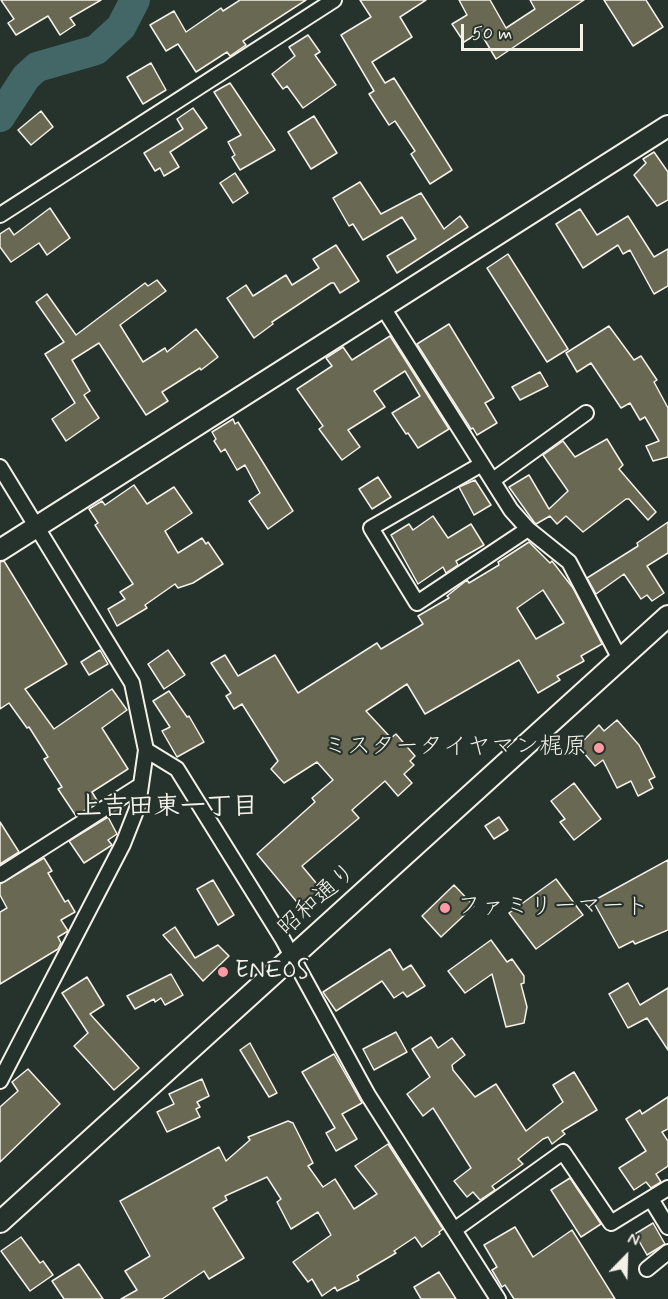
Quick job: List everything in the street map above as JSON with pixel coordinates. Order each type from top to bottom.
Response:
[{"type":"street","points":[[0,215],[334,0]]},
{"type":"street","points":[[0,550],[668,126]]},
{"type":"street","points":[[382,306],[511,510],[528,528],[569,562],[620,659]]},
{"type":"street","points":[[493,480],[586,413]]},
{"type":"street","points":[[482,464],[371,528],[417,603],[528,528]]},
{"type":"street","points":[[0,467],[132,683],[146,750],[138,806],[109,876],[0,1081]]},
{"type":"street","name":"昭和通り","points":[[0,1222],[668,616]]},
{"type":"street","points":[[146,750],[177,769],[293,958],[369,1095],[498,1299]]},
{"type":"street","points":[[0,875],[141,785]]},
{"type":"street","points":[[454,1230],[563,1152],[611,1223],[668,1188]]},
{"type":"street","points":[[651,1199],[668,1227]]},
{"type":"street","points":[[647,1269],[668,1252]]},
{"type":"building","points":[[1,0],[101,0],[70,18],[75,25],[60,35],[48,16],[16,35],[8,23],[14,19]]},
{"type":"building","points":[[240,0],[306,0],[243,41],[246,45],[230,56],[227,52],[196,72],[178,44],[166,51],[150,25],[174,11],[186,32],[221,8],[223,11]]},
{"type":"building","points":[[360,0],[426,0],[400,17],[412,37],[372,62],[385,83],[394,78],[452,170],[430,184],[411,154],[415,151],[395,121],[389,125],[369,94],[374,91],[341,35],[371,17]]},
{"type":"building","points":[[459,0],[490,0],[506,28],[535,9],[530,0],[584,0],[496,59],[480,32],[464,42],[452,24],[467,15]]},
{"type":"building","points":[[604,0],[646,0],[663,27],[633,46]]},
{"type":"building","points":[[308,35],[320,52],[315,55],[336,85],[303,108],[287,86],[283,89],[272,74],[295,56],[289,47]]},
{"type":"building","points":[[151,63],[166,90],[143,104],[127,77]]},
{"type":"building","points":[[230,83],[275,150],[240,170],[232,157],[235,155],[228,142],[241,135],[214,92]]},
{"type":"building","points":[[193,108],[207,128],[170,152],[179,167],[164,176],[160,168],[155,171],[144,153],[183,129],[177,119]]},
{"type":"building","points":[[41,111],[53,127],[31,145],[18,130]]},
{"type":"building","points":[[314,116],[337,153],[311,169],[288,132]]},
{"type":"building","points":[[654,152],[668,172],[668,200],[657,206],[634,175],[646,163],[643,159]]},
{"type":"building","points":[[235,173],[248,193],[233,203],[220,183]]},
{"type":"building","points":[[360,182],[381,214],[421,193],[444,229],[460,216],[468,227],[397,273],[387,256],[416,239],[402,217],[363,240],[353,224],[349,226],[333,198]]},
{"type":"building","points":[[50,208],[70,238],[47,255],[39,243],[11,262],[0,247],[0,234],[9,228],[14,235]]},
{"type":"building","points":[[580,209],[597,235],[628,216],[654,257],[668,249],[668,286],[654,294],[630,250],[623,254],[618,245],[583,268],[556,224]]},
{"type":"building","points":[[336,245],[359,281],[340,293],[334,283],[331,283],[272,322],[273,324],[254,338],[227,298],[246,285],[253,296],[286,275],[292,285],[319,268],[313,259]]},
{"type":"building","points":[[508,254],[568,349],[547,362],[487,268]]},
{"type":"building","points":[[157,280],[166,291],[120,325],[143,362],[165,348],[167,352],[196,329],[218,357],[201,370],[200,368],[162,392],[168,401],[146,415],[99,343],[72,360],[90,391],[84,395],[99,418],[66,441],[52,419],[75,403],[45,354],[64,342],[36,302],[47,294],[76,335],[145,283],[148,286]]},
{"type":"building","points":[[449,324],[494,398],[485,403],[497,423],[477,435],[417,344]]},
{"type":"building","points":[[609,326],[634,360],[641,356],[657,380],[654,382],[668,408],[668,457],[653,461],[646,446],[659,441],[645,417],[640,420],[630,403],[621,408],[591,363],[577,372],[566,353]]},
{"type":"building","points":[[390,336],[449,429],[418,448],[408,433],[406,434],[392,413],[420,396],[405,371],[374,391],[385,407],[348,430],[360,447],[342,460],[319,429],[323,426],[297,389],[332,366],[326,358],[343,347],[352,360]]},
{"type":"building","points":[[540,372],[548,386],[520,400],[512,387]]},
{"type":"building","points":[[233,419],[235,424],[238,422],[293,511],[268,529],[249,501],[260,493],[245,465],[237,470],[225,449],[221,452],[214,441],[216,439],[212,432]]},
{"type":"building","points":[[607,439],[623,465],[619,469],[656,512],[648,520],[629,499],[626,499],[583,532],[566,516],[557,524],[550,516],[536,524],[509,487],[529,475],[549,509],[568,491],[543,455],[563,441],[575,457]]},
{"type":"building","points":[[378,477],[391,497],[372,509],[359,489]]},
{"type":"building","points":[[475,480],[491,505],[474,515],[459,487]]},
{"type":"building","points":[[134,485],[147,504],[174,487],[192,513],[165,531],[178,553],[202,538],[206,544],[208,542],[223,564],[193,583],[178,588],[175,584],[145,605],[147,608],[117,626],[108,609],[125,599],[120,592],[133,584],[95,525],[98,523],[89,509],[102,501],[105,505]]},
{"type":"building","points":[[433,516],[448,538],[471,524],[484,545],[456,561],[458,565],[446,573],[443,567],[418,584],[391,535],[409,524],[413,530]]},
{"type":"building","points":[[668,522],[668,553],[647,566],[664,593],[652,601],[647,595],[641,599],[624,574],[596,594],[587,578],[638,546],[637,543]]},
{"type":"building","points":[[529,542],[550,563],[552,561],[573,588],[602,644],[581,656],[584,661],[557,676],[560,680],[538,693],[519,660],[425,714],[407,684],[366,711],[391,738],[396,734],[415,756],[410,761],[414,765],[404,774],[412,783],[398,796],[385,781],[352,810],[359,818],[302,866],[322,890],[301,907],[257,854],[315,802],[312,798],[333,780],[317,762],[284,783],[271,769],[278,761],[242,704],[234,709],[226,696],[231,693],[211,663],[225,655],[238,676],[275,655],[298,693],[377,643],[381,649],[423,624],[418,616],[449,598],[447,596],[467,580],[469,583],[499,565],[498,562]],"holes":[[[543,590],[564,623],[536,639],[517,608]]]},
{"type":"building","points":[[4,561],[67,664],[25,689],[54,729],[112,689],[127,710],[102,728],[128,769],[92,792],[98,802],[76,816],[58,789],[62,787],[44,759],[48,757],[29,727],[27,728],[9,703],[0,709],[0,562]]},
{"type":"building","points":[[100,650],[108,664],[89,675],[81,662]]},
{"type":"building","points":[[168,650],[185,675],[164,689],[148,664]]},
{"type":"building","points":[[169,691],[187,717],[189,716],[204,742],[177,757],[162,731],[170,727],[153,701]]},
{"type":"building","points":[[617,720],[639,745],[655,777],[649,780],[653,788],[638,796],[631,781],[617,788],[603,760],[595,766],[578,746],[599,725],[604,731]]},
{"type":"building","points":[[574,783],[601,819],[574,840],[560,822],[565,819],[551,801]]},
{"type":"building","points":[[108,817],[117,834],[108,840],[112,845],[84,863],[69,841]]},
{"type":"building","points":[[499,817],[508,830],[494,839],[485,826]]},
{"type":"building","points":[[0,822],[19,852],[0,864]]},
{"type":"building","points":[[44,858],[52,871],[48,873],[65,902],[68,900],[75,912],[61,920],[68,931],[58,937],[61,943],[58,949],[0,984],[0,912],[7,908],[0,895],[0,884]]},
{"type":"building","points":[[668,860],[668,930],[619,948],[593,901]]},
{"type":"building","points":[[556,879],[583,915],[536,949],[509,913]]},
{"type":"building","points":[[213,880],[234,915],[218,925],[197,889]]},
{"type":"building","points":[[454,885],[474,906],[441,937],[422,916]]},
{"type":"building","points":[[175,927],[195,958],[218,945],[229,956],[203,981],[163,935]]},
{"type":"building","points":[[491,940],[507,962],[512,959],[524,976],[524,983],[521,984],[527,1007],[524,1023],[506,1027],[492,974],[465,993],[448,971]]},
{"type":"building","points":[[390,949],[403,970],[411,965],[425,986],[407,997],[403,992],[394,998],[382,981],[336,1011],[323,992]]},
{"type":"building","points":[[171,974],[183,995],[165,1005],[161,998],[155,1002],[154,999],[135,1009],[127,996]]},
{"type":"building","points":[[87,977],[104,1005],[90,1014],[139,1068],[114,1090],[74,1046],[88,1033],[62,993]]},
{"type":"building","points":[[628,983],[640,1005],[668,988],[668,1050],[647,1018],[628,1028],[609,994]]},
{"type":"building","points":[[396,1032],[407,1052],[374,1070],[363,1049]]},
{"type":"building","points":[[431,1037],[438,1048],[452,1038],[465,1055],[452,1065],[453,1070],[475,1097],[496,1084],[526,1131],[563,1102],[553,1085],[574,1072],[597,1110],[562,1131],[565,1134],[552,1144],[548,1137],[543,1139],[518,1159],[523,1164],[492,1186],[495,1190],[480,1200],[473,1192],[467,1197],[454,1181],[471,1168],[433,1108],[423,1116],[407,1094],[430,1077],[412,1049]]},
{"type":"building","points":[[250,1043],[277,1093],[269,1097],[240,1050]]},
{"type":"building","points":[[334,1054],[362,1103],[342,1114],[357,1139],[336,1151],[326,1133],[335,1128],[302,1072]]},
{"type":"building","points":[[28,1069],[60,1104],[0,1162],[0,1107],[18,1091],[12,1082]]},
{"type":"building","points":[[202,1079],[209,1096],[197,1102],[200,1107],[196,1109],[200,1117],[167,1132],[157,1112],[174,1104],[169,1094]]},
{"type":"building","points":[[668,1097],[668,1129],[662,1132],[668,1141],[668,1166],[656,1174],[661,1182],[651,1188],[646,1182],[634,1190],[619,1168],[646,1151],[626,1119],[640,1110],[642,1114]]},
{"type":"building","points":[[288,1121],[293,1123],[313,1163],[308,1166],[323,1187],[335,1179],[354,1209],[377,1194],[355,1166],[388,1144],[443,1229],[439,1232],[440,1234],[422,1247],[415,1237],[394,1251],[396,1253],[357,1276],[359,1280],[337,1291],[335,1287],[322,1296],[312,1279],[308,1282],[293,1262],[331,1235],[318,1212],[291,1229],[277,1202],[281,1199],[267,1177],[225,1196],[227,1200],[213,1208],[244,1258],[209,1279],[204,1271],[162,1299],[121,1299],[137,1290],[125,1271],[150,1256],[120,1201],[219,1147],[226,1161],[250,1140],[248,1137]]},
{"type":"building","points":[[570,1178],[601,1224],[581,1237],[551,1190]]},
{"type":"building","points":[[653,1223],[665,1244],[647,1255],[635,1234]]},
{"type":"building","points":[[515,1227],[533,1257],[572,1230],[615,1299],[514,1299],[505,1285],[502,1287],[492,1270],[497,1267],[484,1245]]},
{"type":"building","points":[[21,1237],[40,1263],[43,1261],[53,1275],[30,1291],[1,1251]]},
{"type":"building","points":[[79,1264],[103,1299],[64,1299],[52,1281]]},
{"type":"building","points":[[439,1272],[456,1299],[421,1299],[414,1287]]},
{"type":"waterway","points":[[0,117],[26,77],[37,67],[96,50],[121,27],[135,0]]},
{"type":"place","name":"ミスタータイヤマン梶原","points":[[599,748]]},
{"type":"place","name":"ファミリーマート","points":[[445,908]]},
{"type":"place","name":"ENEOS","points":[[223,972]]},
{"type":"district","name":"上吉田東一丁目","points":[[167,809]]}]
